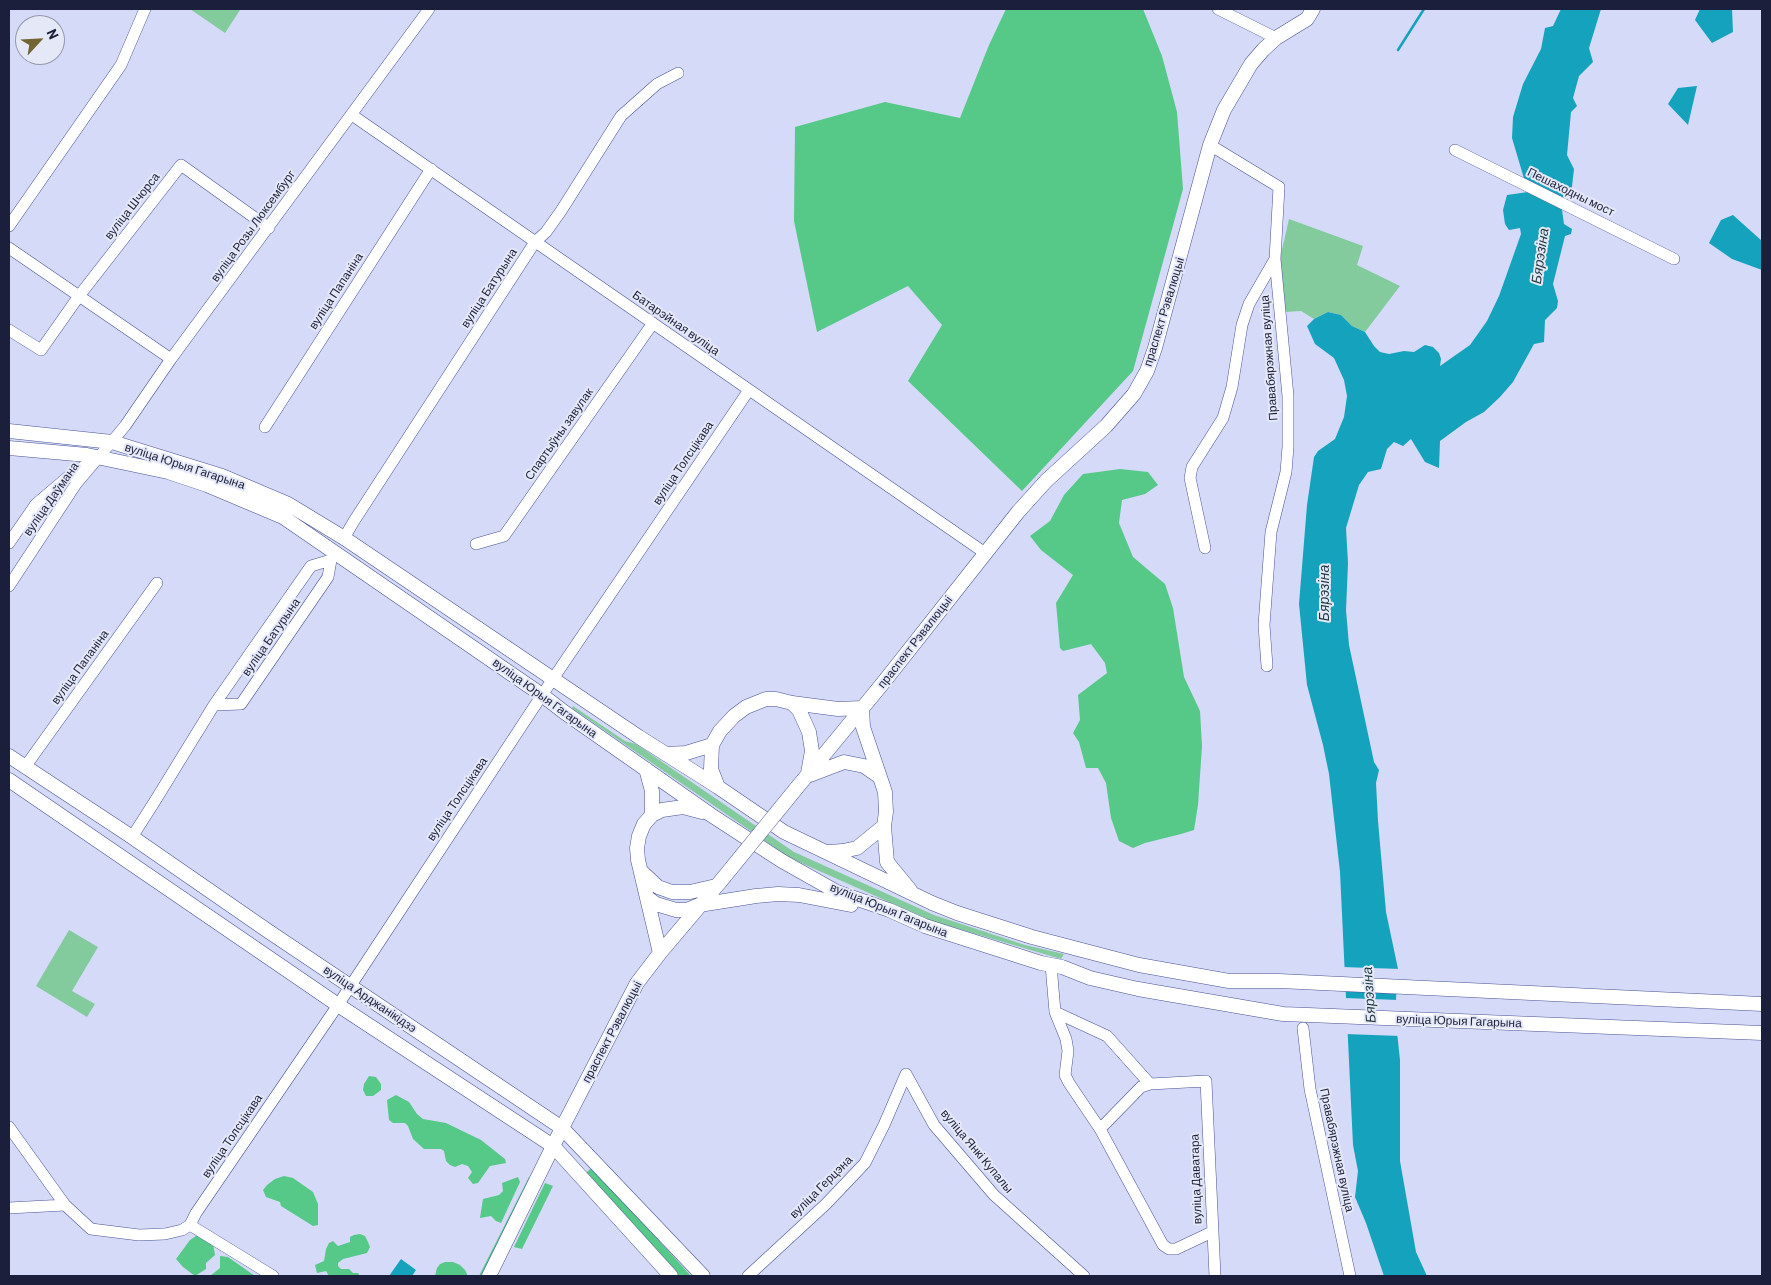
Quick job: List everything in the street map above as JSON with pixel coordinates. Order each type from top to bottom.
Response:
[{"type":"main road","name":"праспект Рэвалюцыі","points":[[489,1276],[562,1128],[637,983],[807,776],[1018,512],[1046,481],[1123,408],[1134,394],[1147,370],[1173,286],[1210,145],[1224,110],[1250,64],[1276,38],[1307,19],[1313,9]]},
{"type":"main road","name":"вуліца Юрыя Гагарына","points":[[9,431],[112,442],[222,476],[288,504],[344,538],[666,754],[718,786],[784,832],[957,913],[1032,937],[1139,965],[1229,981],[1279,981],[1762,1004]]},
{"type":"main road","name":"вуліца Юрыя Гагарына","points":[[9,448],[87,455],[168,472],[207,484],[283,517],[333,556],[542,695],[712,815],[782,861],[838,892],[889,910],[925,926],[1062,967],[1090,978],[1138,989],[1283,1014],[1762,1033]]},
{"type":"main road","points":[[718,786],[711,769],[712,745],[734,716],[746,707],[766,699],[776,699],[838,709],[862,708],[863,727],[885,792],[884,826],[887,862],[913,894]]},
{"type":"main road","points":[[792,703],[799,710],[809,732],[812,751],[807,776]]},
{"type":"main road","points":[[666,754],[686,753],[712,745]]},
{"type":"main road","name":"вуліца Арджанікідзэ","points":[[9,756],[562,1128],[703,1276]]},
{"type":"main road","points":[[807,776],[844,762],[864,766],[880,777]]},
{"type":"main road","points":[[646,769],[652,792],[652,815]]},
{"type":"main road","name":"вуліца Арджанікідзэ","points":[[9,780],[338,1005],[553,1146],[671,1276]]},
{"type":"main road","points":[[660,953],[638,860],[638,842],[644,824],[652,815],[662,810],[675,808],[688,808],[712,815]]},
{"type":"main road","points":[[828,852],[843,852],[857,848],[884,826]]},
{"type":"main road","points":[[642,872],[658,887],[672,892],[682,893],[718,884]]},
{"type":"main road","points":[[648,898],[656,904],[676,910],[687,910],[700,905],[756,896],[785,894],[889,910]]},
{"type":"street","points":[[9,226],[121,65],[145,9]]},
{"type":"street","name":"вуліца Розы Люксембург","points":[[98,458],[125,426],[171,359],[429,9]]},
{"type":"street","points":[[1218,9],[1276,38]]},
{"type":"street","name":"вуліца Батурына","points":[[344,538],[535,242],[546,232],[561,211],[621,116],[657,84],[678,73]]},
{"type":"street","name":"Батарэйная вуліца","points":[[352,115],[985,554]]},
{"type":"street","name":"Правабярэжная вуліца","points":[[1210,145],[1279,187],[1274,258],[1288,396],[1288,447],[1286,472],[1271,532],[1264,625],[1267,666]]},
{"type":"street","name":"Пешаходны мост","points":[[1455,150],[1674,259]]},
{"type":"street","name":"вуліца Шчорса","points":[[9,330],[41,350],[79,296],[181,165],[269,228]]},
{"type":"street","name":"вуліца Папаніна","points":[[265,427],[431,170]]},
{"type":"street","points":[[9,248],[171,359]]},
{"type":"street","points":[[1205,548],[1190,478],[1192,467],[1223,418],[1232,387],[1242,325],[1249,304],[1274,258]]},
{"type":"street","name":"Спартыўны завулак","points":[[476,544],[504,536],[653,323]]},
{"type":"street","name":"вуліца Толсцікава","points":[[190,1225],[196,1213],[338,1005],[542,695],[749,390]]},
{"type":"street","name":"вуліца Даўмана","points":[[9,543],[36,504],[69,476],[98,458]]},
{"type":"street","name":"вуліца Даўмана","points":[[9,586],[76,484],[98,458]]},
{"type":"street","name":"вуліца Батурына","points":[[214,705],[241,704],[328,577],[333,556]]},
{"type":"street","name":"вуліца Батурына","points":[[132,837],[214,705],[311,566],[333,556]]},
{"type":"street","name":"вуліца Папаніна","points":[[25,767],[157,583]]},
{"type":"street","points":[[1051,965],[1055,1012],[1066,1039],[1068,1051],[1065,1075],[1100,1129],[1163,1245],[1169,1249],[1176,1249],[1212,1232]]},
{"type":"street","points":[[1055,1012],[1107,1036],[1150,1084],[1142,1087],[1100,1129]]},
{"type":"street","name":"Правабярэжная вуліца","points":[[1303,1028],[1310,1089],[1350,1276]]},
{"type":"street","name":"вуліца Янкі Купалы","points":[[906,1074],[934,1125],[994,1195],[1082,1276]]},
{"type":"street","name":"вуліца Герцэна","points":[[748,1276],[826,1204],[864,1163],[884,1125],[906,1074]]},
{"type":"street","name":"вуліца Даватара","points":[[1150,1084],[1206,1081],[1212,1232],[1216,1276]]},
{"type":"street","points":[[9,1127],[66,1205],[91,1229],[139,1235],[172,1233],[190,1225],[273,1276]]},
{"type":"street","points":[[9,1208],[66,1205]]},
{"type":"green space","points":[[190,9],[238,9],[240,10],[225,33]]},
{"type":"green space","points":[[1006,9],[1143,9],[1162,56],[1177,112],[1183,189],[1133,371],[1022,491],[908,381],[942,325],[908,286],[817,332],[794,221],[795,127],[885,102],[960,118],[989,45]]},
{"type":"green space","points":[[1289,219],[1363,246],[1357,265],[1400,286],[1365,332],[1352,326],[1341,315],[1328,312],[1314,319],[1301,311],[1285,312],[1279,263]]},
{"type":"green space","points":[[1120,469],[1148,472],[1158,485],[1145,494],[1122,500],[1119,523],[1133,557],[1165,584],[1173,608],[1184,677],[1200,711],[1202,746],[1198,805],[1194,830],[1133,848],[1119,841],[1111,818],[1106,783],[1098,768],[1086,768],[1079,742],[1073,733],[1080,720],[1078,695],[1107,673],[1105,663],[1091,644],[1063,651],[1060,648],[1056,603],[1073,575],[1041,550],[1030,536],[1050,521],[1064,495],[1083,474]]},
{"type":"green space","points":[[573,706],[625,741],[636,744],[794,852],[934,915],[1025,945],[1064,954],[1061,959],[932,921],[790,858],[572,708]]},
{"type":"green space","points":[[69,930],[98,947],[72,991],[95,1004],[87,1017],[36,986]]},
{"type":"green space","points":[[369,1076],[376,1077],[381,1084],[381,1090],[373,1096],[366,1096],[363,1090]]},
{"type":"green space","points":[[396,1095],[409,1102],[423,1119],[446,1123],[481,1140],[505,1159],[506,1163],[490,1166],[478,1183],[473,1184],[468,1178],[472,1172],[468,1166],[462,1164],[455,1167],[450,1165],[446,1161],[444,1151],[441,1149],[424,1149],[413,1139],[405,1123],[393,1123],[389,1120],[387,1100]]},
{"type":"green space","points":[[592,1167],[691,1276],[678,1276],[585,1174]]},
{"type":"green space","points":[[284,1176],[293,1178],[313,1192],[318,1204],[318,1225],[313,1226],[281,1206],[280,1202],[266,1197],[263,1190],[267,1185],[275,1179]]},
{"type":"green space","points":[[518,1177],[520,1182],[501,1223],[491,1216],[480,1218],[483,1199],[499,1195],[503,1191],[502,1183]]},
{"type":"green space","points":[[529,1177],[531,1178],[482,1276],[479,1276]]},
{"type":"green space","points":[[545,1183],[553,1186],[522,1249],[514,1247]]},
{"type":"green space","points":[[199,1234],[213,1244],[215,1255],[206,1263],[206,1269],[195,1276],[176,1259],[190,1240]]},
{"type":"green space","points":[[360,1234],[365,1236],[370,1247],[367,1253],[343,1259],[338,1263],[338,1266],[341,1269],[349,1269],[353,1273],[358,1273],[360,1276],[329,1276],[326,1271],[317,1273],[315,1265],[324,1261],[329,1243],[333,1241],[338,1246],[350,1242],[350,1237]]},
{"type":"green space","points":[[220,1256],[228,1257],[255,1276],[210,1276],[220,1268]]},
{"type":"green space","points":[[445,1262],[453,1262],[460,1265],[468,1276],[435,1276],[437,1268]]},
{"type":"water","name":"Бярэзіна","points":[[1561,9],[1601,9],[1589,48],[1593,62],[1579,76],[1573,98],[1577,106],[1571,112],[1567,155],[1574,169],[1571,195],[1564,198],[1562,210],[1564,224],[1572,229],[1571,234],[1565,236],[1553,284],[1558,301],[1557,308],[1545,320],[1544,342],[1534,344],[1513,382],[1500,397],[1484,412],[1466,422],[1440,441],[1439,468],[1425,462],[1411,439],[1403,446],[1394,442],[1387,449],[1381,469],[1368,472],[1359,485],[1346,528],[1348,563],[1346,610],[1349,645],[1374,762],[1379,770],[1376,783],[1386,912],[1398,969],[1395,1014],[1400,1060],[1400,1161],[1416,1252],[1427,1276],[1384,1276],[1355,1197],[1358,1171],[1353,1145],[1340,872],[1329,774],[1307,685],[1299,604],[1307,505],[1314,457],[1318,451],[1335,439],[1344,417],[1347,396],[1344,380],[1334,358],[1315,344],[1307,326],[1314,319],[1328,312],[1341,315],[1352,326],[1365,332],[1380,352],[1389,354],[1404,351],[1414,352],[1425,345],[1433,347],[1439,353],[1441,359],[1440,366],[1470,345],[1487,321],[1499,296],[1521,234],[1520,228],[1509,230],[1505,224],[1503,210],[1507,195],[1528,192],[1512,138],[1513,117],[1523,84],[1541,49],[1545,28],[1553,26]]},
{"type":"water","points":[[1700,9],[1732,9],[1733,32],[1712,43],[1695,20]]},
{"type":"water","points":[[1697,86],[1688,125],[1668,104],[1678,88]]},
{"type":"water","points":[[1733,215],[1762,241],[1762,270],[1732,259],[1709,243],[1721,220]]},
{"type":"water","points":[[401,1259],[416,1270],[412,1276],[389,1276]]},
{"type":"pier","points":[[1342,967],[1401,969],[1399,993],[1343,991]]},
{"type":"pier","points":[[1344,998],[1399,1000],[1400,1036],[1345,1034]]},
{"type":"waterway","points":[[1398,50],[1424,9]]}]
